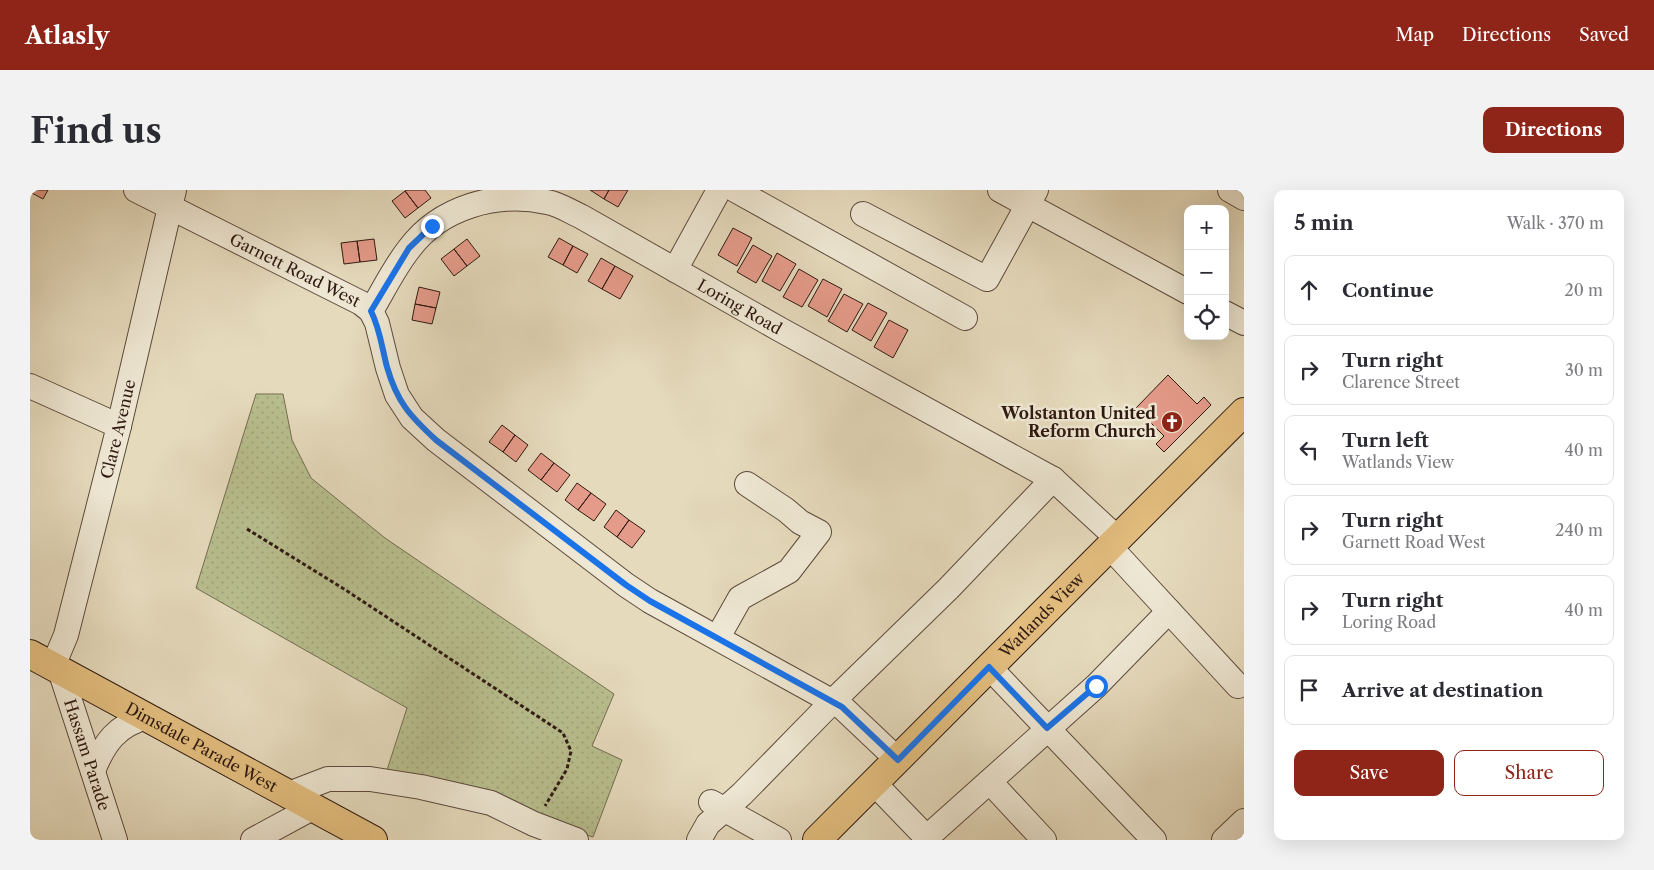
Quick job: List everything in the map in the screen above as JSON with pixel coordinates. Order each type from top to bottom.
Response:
[{"type":"main road","name":"Watlands View","points":[[818,840],[1114,543],[1240,425]]},
{"type":"main road","name":"Dimsdale Parade West","points":[[48,663],[373,840]]},
{"type":"street","name":"Garnett Road West","points":[[136,190],[172,199],[361,303],[371,311],[377,322],[388,368],[397,395],[412,418],[436,440],[626,585],[650,601],[842,707],[898,760]]},
{"type":"street","points":[[676,270],[719,190]]},
{"type":"street","points":[[735,190],[965,318]]},
{"type":"street","points":[[1000,190],[1032,198],[1184,290]]},
{"type":"street","points":[[1230,190],[1244,198]]},
{"type":"street","name":"Loring Road","points":[[371,311],[409,248],[432,226],[460,209],[492,200],[522,198],[549,202],[582,217],[1053,480],[1114,543],[1169,611],[1238,686]]},
{"type":"street","points":[[863,214],[987,279],[1032,198]]},
{"type":"street","name":"Clare Avenue","points":[[48,663],[66,635],[119,426],[172,199]]},
{"type":"street","points":[[1229,315],[1244,323]]},
{"type":"street","points":[[30,386],[119,426]]},
{"type":"street","points":[[699,840],[716,806],[742,794],[833,701],[949,588],[1053,480]]},
{"type":"street","points":[[718,637],[740,598],[789,571],[819,532],[800,522],[786,510],[747,484]]},
{"type":"street","points":[[874,783],[926,839],[1047,728],[1096,686],[1169,611]]},
{"type":"street","name":"Hassam Parade","points":[[48,663],[93,771],[115,840]]},
{"type":"street","points":[[989,667],[1154,840]]},
{"type":"street","points":[[93,771],[98,757],[115,733],[127,724],[147,717]]},
{"type":"street","points":[[289,794],[328,779],[370,779],[421,787],[491,803],[534,824],[576,840]]},
{"type":"street","points":[[990,782],[1044,840]]},
{"type":"street","points":[[716,806],[779,840]]},
{"type":"street","points":[[253,840],[314,807]]},
{"type":"street","points":[[1224,840],[1244,821]]},
{"type":"path","points":[[246,529],[344,589],[563,733],[572,751],[567,769],[534,824]]},
{"type":"green space","points":[[256,394],[283,394],[292,440],[311,478],[385,538],[614,694],[592,746],[622,760],[593,837],[387,770],[407,708],[196,588]]},
{"type":"building","points":[[30,190],[48,190],[43,199],[30,192]]},
{"type":"building","points":[[425,190],[431,198],[418,208],[405,191]]},
{"type":"building","points":[[590,190],[609,190],[604,199]]},
{"type":"building","points":[[609,190],[628,190],[618,207],[604,199]]},
{"type":"building","points":[[405,191],[418,208],[405,218],[392,201]]},
{"type":"building","points":[[733,228],[752,238],[737,266],[718,255]]},
{"type":"building","points":[[559,238],[573,246],[563,265],[548,257]]},
{"type":"building","points":[[374,239],[377,260],[360,262],[357,241]]},
{"type":"building","points":[[467,239],[480,256],[467,266],[454,249]]},
{"type":"building","points":[[357,241],[360,262],[344,264],[341,243]]},
{"type":"building","points":[[753,245],[772,256],[756,283],[737,272]]},
{"type":"building","points":[[573,246],[588,254],[577,273],[563,265]]},
{"type":"building","points":[[454,249],[467,266],[454,276],[441,259]]},
{"type":"building","points":[[777,253],[796,264],[780,291],[762,281]]},
{"type":"building","points":[[601,258],[615,266],[602,289],[588,281]]},
{"type":"building","points":[[615,266],[633,276],[620,299],[602,289]]},
{"type":"building","points":[[799,269],[818,280],[802,307],[783,297]]},
{"type":"building","points":[[823,279],[842,289],[827,317],[808,306]]},
{"type":"building","points":[[419,287],[440,292],[436,308],[415,304]]},
{"type":"building","points":[[844,294],[863,304],[847,332],[828,321]]},
{"type":"building","points":[[868,303],[887,313],[871,341],[852,330]]},
{"type":"building","points":[[415,304],[436,308],[432,324],[412,320]]},
{"type":"building","points":[[889,320],[908,330],[893,358],[874,347]]},
{"type":"building","name":"Wolstanton United Reform Church","points":[[1168,375],[1197,404],[1204,397],[1211,405],[1164,452],[1156,444],[1164,436],[1136,408]]},
{"type":"building","points":[[502,425],[515,435],[503,452],[489,442]]},
{"type":"building","points":[[515,435],[528,445],[516,462],[503,452]]},
{"type":"building","points":[[541,453],[554,463],[541,480],[528,470]]},
{"type":"building","points":[[554,463],[570,475],[557,492],[541,480]]},
{"type":"building","points":[[577,483],[591,493],[578,510],[565,500]]},
{"type":"building","points":[[591,493],[606,504],[594,521],[578,510]]},
{"type":"building","points":[[616,510],[629,520],[617,537],[604,527]]},
{"type":"building","points":[[629,520],[645,531],[632,548],[617,537]]},
{"type":"place","name":"Wolstanton United Reform Church","points":[[1172,422]]},
{"type":"route","points":[[432,226],[409,248],[371,311],[377,322],[388,368],[397,395],[412,418],[436,440],[626,585],[650,601],[842,707],[898,760],[989,667],[1047,728],[1096,686]]}]
